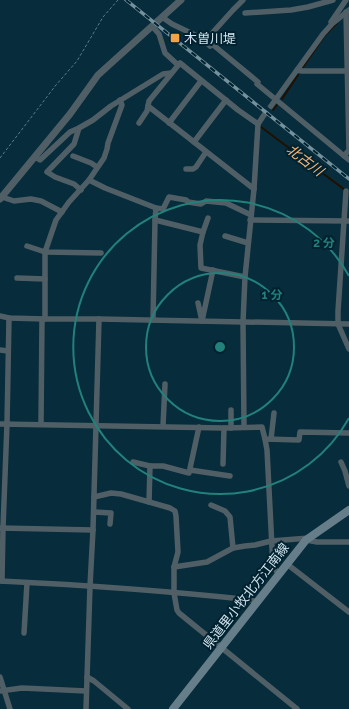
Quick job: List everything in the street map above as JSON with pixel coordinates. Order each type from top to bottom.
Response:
[{"type":"main road","name":"県道里小牧北方江南線","points":[[173,709],[308,539],[349,510]]},
{"type":"street","points":[[62,212],[40,201],[32,199],[14,201],[1,198],[70,114],[98,74],[181,0]]},
{"type":"street","points":[[205,42],[243,0]]},
{"type":"street","points":[[245,13],[291,10],[333,0]]},
{"type":"street","points":[[271,106],[346,0]]},
{"type":"street","points":[[162,17],[172,24],[197,36],[210,46],[212,44],[258,82],[257,84],[347,158],[349,150],[347,11]]},
{"type":"street","points":[[323,34],[347,11]]},
{"type":"street","points":[[152,26],[159,34],[165,53],[178,65],[180,63],[201,81],[258,124]]},
{"type":"street","points":[[140,124],[147,111],[149,101],[178,65]]},
{"type":"street","points":[[297,70],[348,71]]},
{"type":"street","points":[[35,158],[40,160],[70,132],[92,120],[120,100],[163,74],[171,73]]},
{"type":"street","points":[[170,123],[201,81]]},
{"type":"street","points":[[41,424],[45,252],[56,220],[90,180],[104,158],[122,105],[120,100]]},
{"type":"street","points":[[194,142],[226,100]]},
{"type":"street","points":[[148,106],[254,189]]},
{"type":"street","points":[[244,427],[243,322],[245,277],[254,189],[258,124],[264,115]]},
{"type":"street","points":[[79,128],[74,144],[47,172],[55,177],[74,184],[81,190]]},
{"type":"street","points":[[186,169],[193,170],[206,152]]},
{"type":"street","points":[[73,156],[97,167]]},
{"type":"street","points":[[90,180],[105,188],[156,208],[163,208],[169,197],[201,204],[206,201],[226,203],[251,218],[346,221]]},
{"type":"street","points":[[346,191],[346,221],[338,324],[349,349]]},
{"type":"street","points":[[152,320],[156,208]]},
{"type":"street","points":[[208,218],[202,232],[200,245],[201,268],[245,277]]},
{"type":"street","points":[[155,220],[202,232]]},
{"type":"street","points":[[225,236],[248,243]]},
{"type":"street","points":[[27,246],[45,252],[101,253]]},
{"type":"street","points":[[202,321],[213,270]]},
{"type":"street","points":[[17,278],[45,279]]},
{"type":"street","points":[[198,303],[202,321]]},
{"type":"street","points":[[0,316],[9,318],[43,319],[349,324]]},
{"type":"street","points":[[9,318],[7,424],[1,528],[1,581],[174,593],[252,600],[256,603]]},
{"type":"street","points":[[86,709],[94,512],[99,319]]},
{"type":"street","points":[[0,350],[8,351]]},
{"type":"street","points":[[162,426],[165,384]]},
{"type":"street","points":[[231,410],[231,428]]},
{"type":"street","points":[[274,413],[267,450],[273,567],[279,574]]},
{"type":"street","points":[[0,424],[224,428],[262,427],[268,439]]},
{"type":"street","points":[[190,470],[199,427]]},
{"type":"street","points":[[223,464],[224,428]]},
{"type":"street","points":[[268,439],[299,440],[300,432],[349,433]]},
{"type":"street","points":[[133,462],[150,466],[163,466],[189,473],[190,470],[230,476]]},
{"type":"street","points":[[341,462],[349,486]]},
{"type":"street","points":[[149,502],[150,466]]},
{"type":"street","points":[[94,497],[111,493],[121,494],[170,508],[175,511],[178,552],[174,566],[174,593],[177,610],[221,648],[297,709]]},
{"type":"street","points":[[211,505],[225,511],[230,517],[233,548]]},
{"type":"street","points":[[94,512],[112,513],[110,524]]},
{"type":"street","points":[[1,528],[93,530]]},
{"type":"street","points":[[174,566],[207,562],[233,548],[271,541],[308,539],[317,542],[349,542]]},
{"type":"street","points":[[287,564],[349,612]]},
{"type":"street","points":[[24,633],[27,582]]},
{"type":"street","points":[[0,677],[2,690],[10,709]]},
{"type":"street","points":[[87,677],[128,709]]},
{"type":"street","points":[[2,690],[22,688],[86,691]]},
{"type":"path","points":[[0,158],[56,85],[77,61],[103,17],[118,0]]},
{"type":"waterway","points":[[303,67],[325,35],[337,23]]},
{"type":"waterway","points":[[282,99],[298,75]]},
{"type":"waterway","points":[[273,110],[277,105]]},
{"type":"waterway","name":"北古川","points":[[261,127],[349,193]]},
{"type":"tunnel","points":[[264,115],[271,106]]},
{"type":"railway","points":[[126,0],[349,179]]},
{"type":"place","name":"木曽川堤","points":[[175,38]]}]
